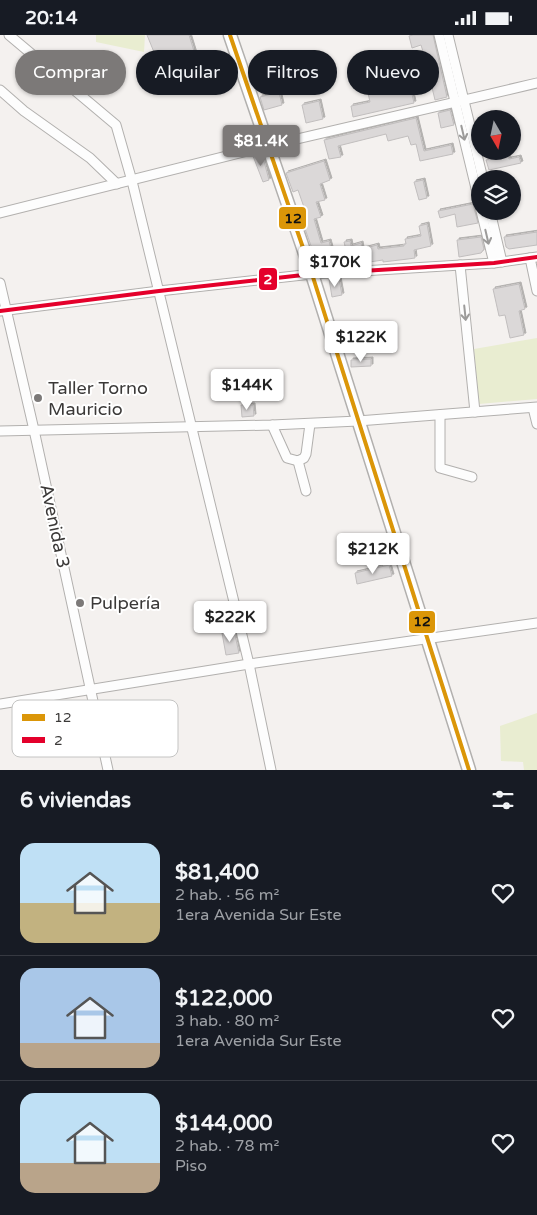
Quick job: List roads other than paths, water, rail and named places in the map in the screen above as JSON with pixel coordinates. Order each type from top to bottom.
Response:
[{"type":"street","points":[[9,35],[116,125],[132,181],[249,665],[271,770]]},
{"type":"street","points":[[230,35],[312,274],[469,770]]},
{"type":"street","points":[[439,35],[480,170]]},
{"type":"street","points":[[448,35],[473,170]]},
{"type":"street","points":[[0,213],[267,146],[537,83]]},
{"type":"street","points":[[0,90],[24,111],[90,158],[117,185]]},
{"type":"street","points":[[484,220],[498,263]]},
{"type":"street","points":[[491,220],[498,263]]},
{"type":"street","points":[[3,310],[312,274],[498,263],[534,257],[537,291]]},
{"type":"street","points":[[460,265],[475,412]]},
{"type":"street","name":"Avenida 3","points":[[0,283],[3,310],[34,430],[92,700]]},
{"type":"street","points":[[0,431],[272,425],[358,421],[535,407],[537,424]]},
{"type":"street","points":[[440,415],[440,467],[472,477]]},
{"type":"street","points":[[272,425],[287,458],[298,461],[304,458],[306,454],[310,423]]},
{"type":"street","points":[[298,461],[306,491]]},
{"type":"street","points":[[26,700],[427,638],[537,623]]},
{"type":"street","name":"Avenida 3","points":[[105,757],[108,770]]},
{"type":"place","name":"Taller Torno Mauricio","points":[[38,398]]},
{"type":"place","name":"Pulpería","points":[[80,603]]}]
